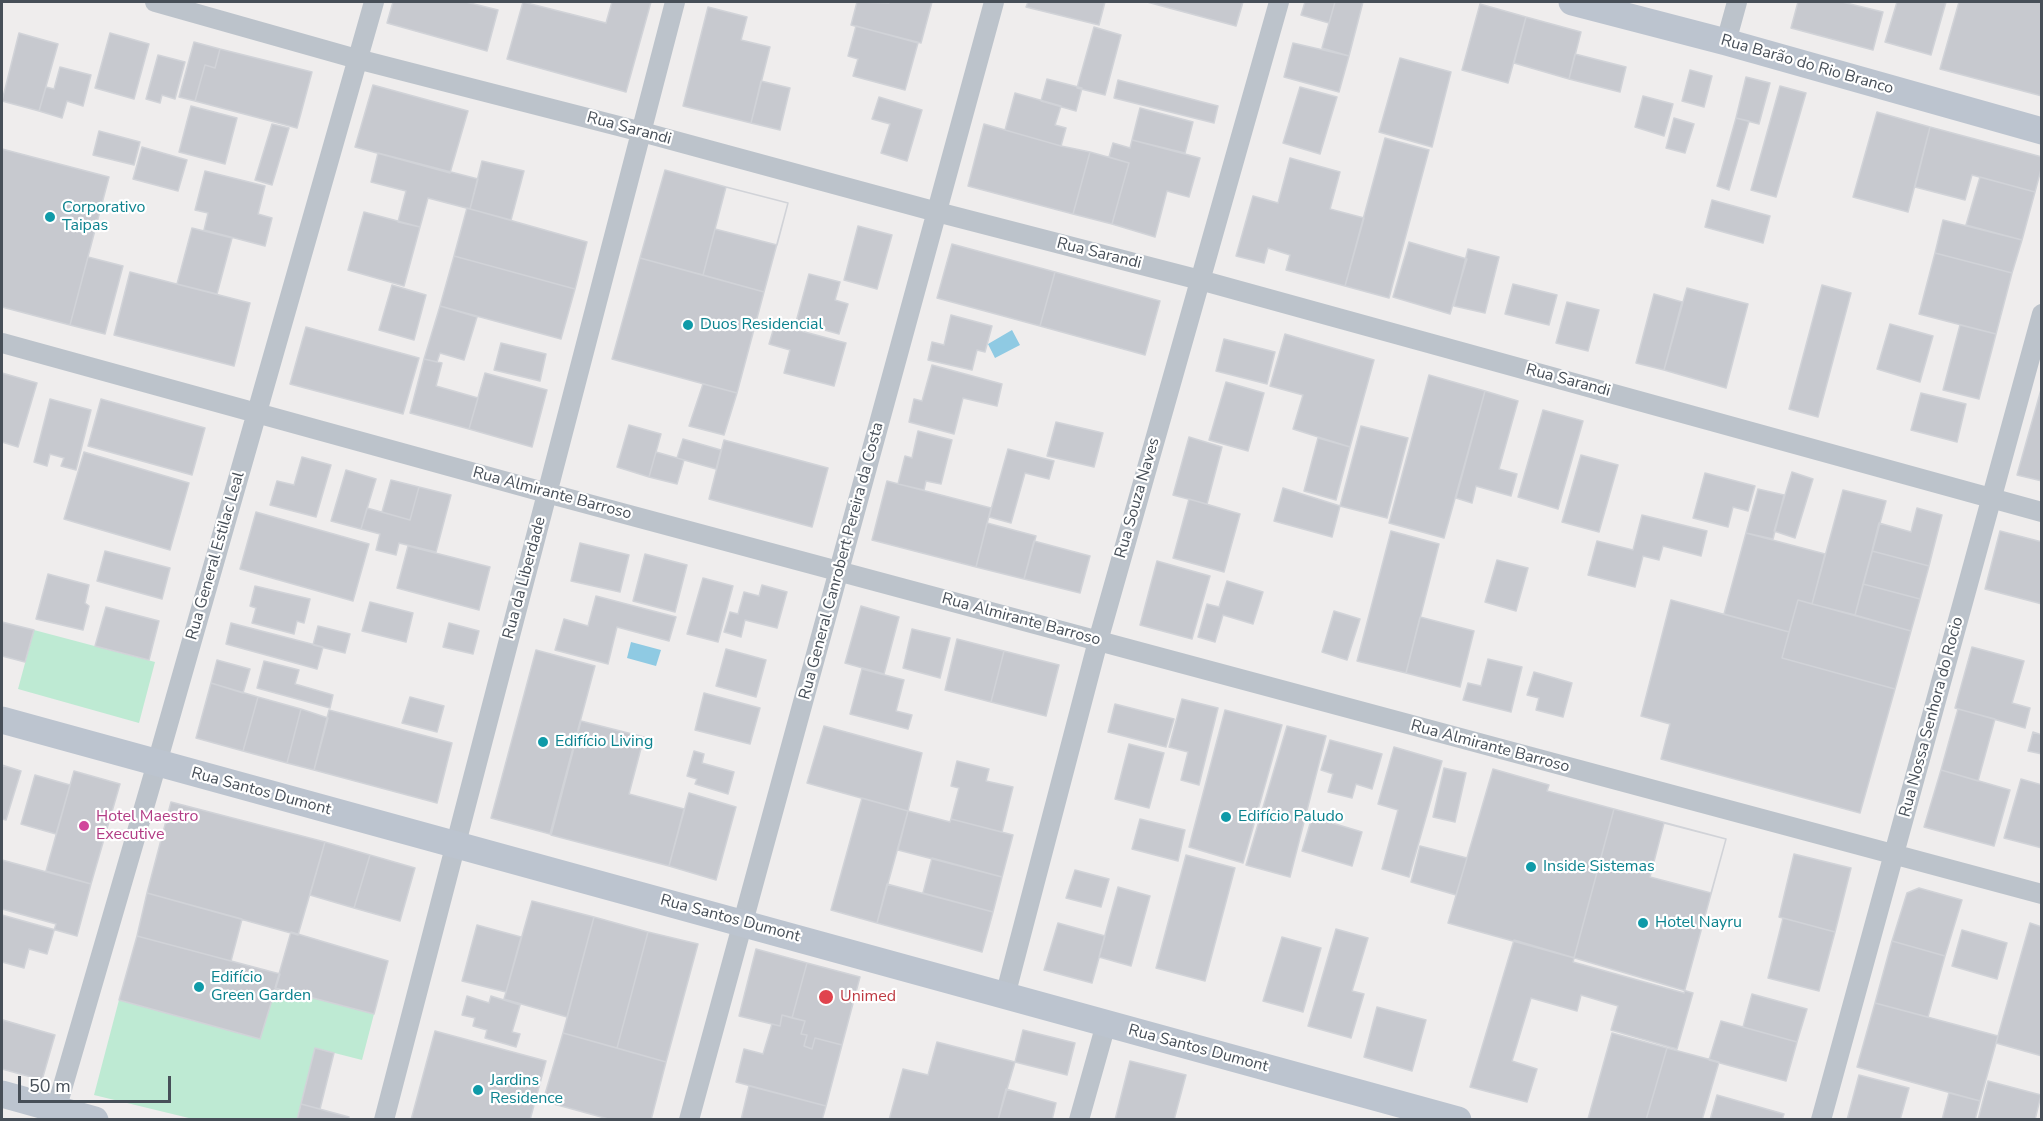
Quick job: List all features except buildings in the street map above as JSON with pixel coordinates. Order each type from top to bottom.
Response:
[{"type":"street","name":"Rua Sarandi","points":[[155,2],[357,59],[1200,280],[2042,512]]},
{"type":"street","name":"Rua General Estilac Leal","points":[[55,1114],[374,2]]},
{"type":"street","name":"Rua da Liberdade","points":[[384,1119],[675,2]]},
{"type":"street","name":"Rua General Canrobert Pereira da Costa","points":[[689,1119],[994,2]]},
{"type":"street","name":"Rua Souza Naves","points":[[1005,996],[1098,641],[1279,2]]},
{"type":"street","name":"Rua Barão do Rio Branco","points":[[1572,2],[1726,42],[2042,131]]},
{"type":"street","points":[[1726,42],[1737,2]]},
{"type":"street","name":"Rua Nossa Senhora do Rocio","points":[[1821,1119],[2042,314]]},
{"type":"street","name":"Rua Almirante Barroso","points":[[2,343],[547,493],[2042,894]]},
{"type":"street","name":"Rua Santos Dumont","points":[[2,720],[1458,1119]]},
{"type":"street","points":[[1079,1119],[1106,1024]]},
{"type":"street","points":[[2,1094],[55,1114],[95,1119]]},
{"type":"green space","points":[[34,630],[155,662],[139,723],[18,689]]},
{"type":"green space","points":[[275,988],[374,1014],[362,1060],[315,1048],[297,1119],[193,1119],[94,1095],[119,1000],[260,1039]]},
{"type":"water","points":[[1012,330],[1020,345],[995,358],[988,344]]},
{"type":"water","points":[[631,642],[661,650],[656,666],[627,658]]},
{"type":"place","name":"Corporativo Taipas","points":[[50,217]]},
{"type":"place","name":"Duos Residencial","points":[[688,325]]},
{"type":"place","name":"Edifício Living","points":[[543,742]]},
{"type":"place","name":"Edifício Paludo","points":[[1226,817]]},
{"type":"place","name":"Hotel Maestro Executive","points":[[84,826]]},
{"type":"place","name":"Inside Sistemas","points":[[1531,867]]},
{"type":"place","name":"Hotel Nayru","points":[[1643,923]]},
{"type":"place","name":"Edifício Green Garden","points":[[199,987]]},
{"type":"place","name":"Unimed","points":[[826,997]]},
{"type":"place","name":"Jardins Residence","points":[[478,1090]]}]
